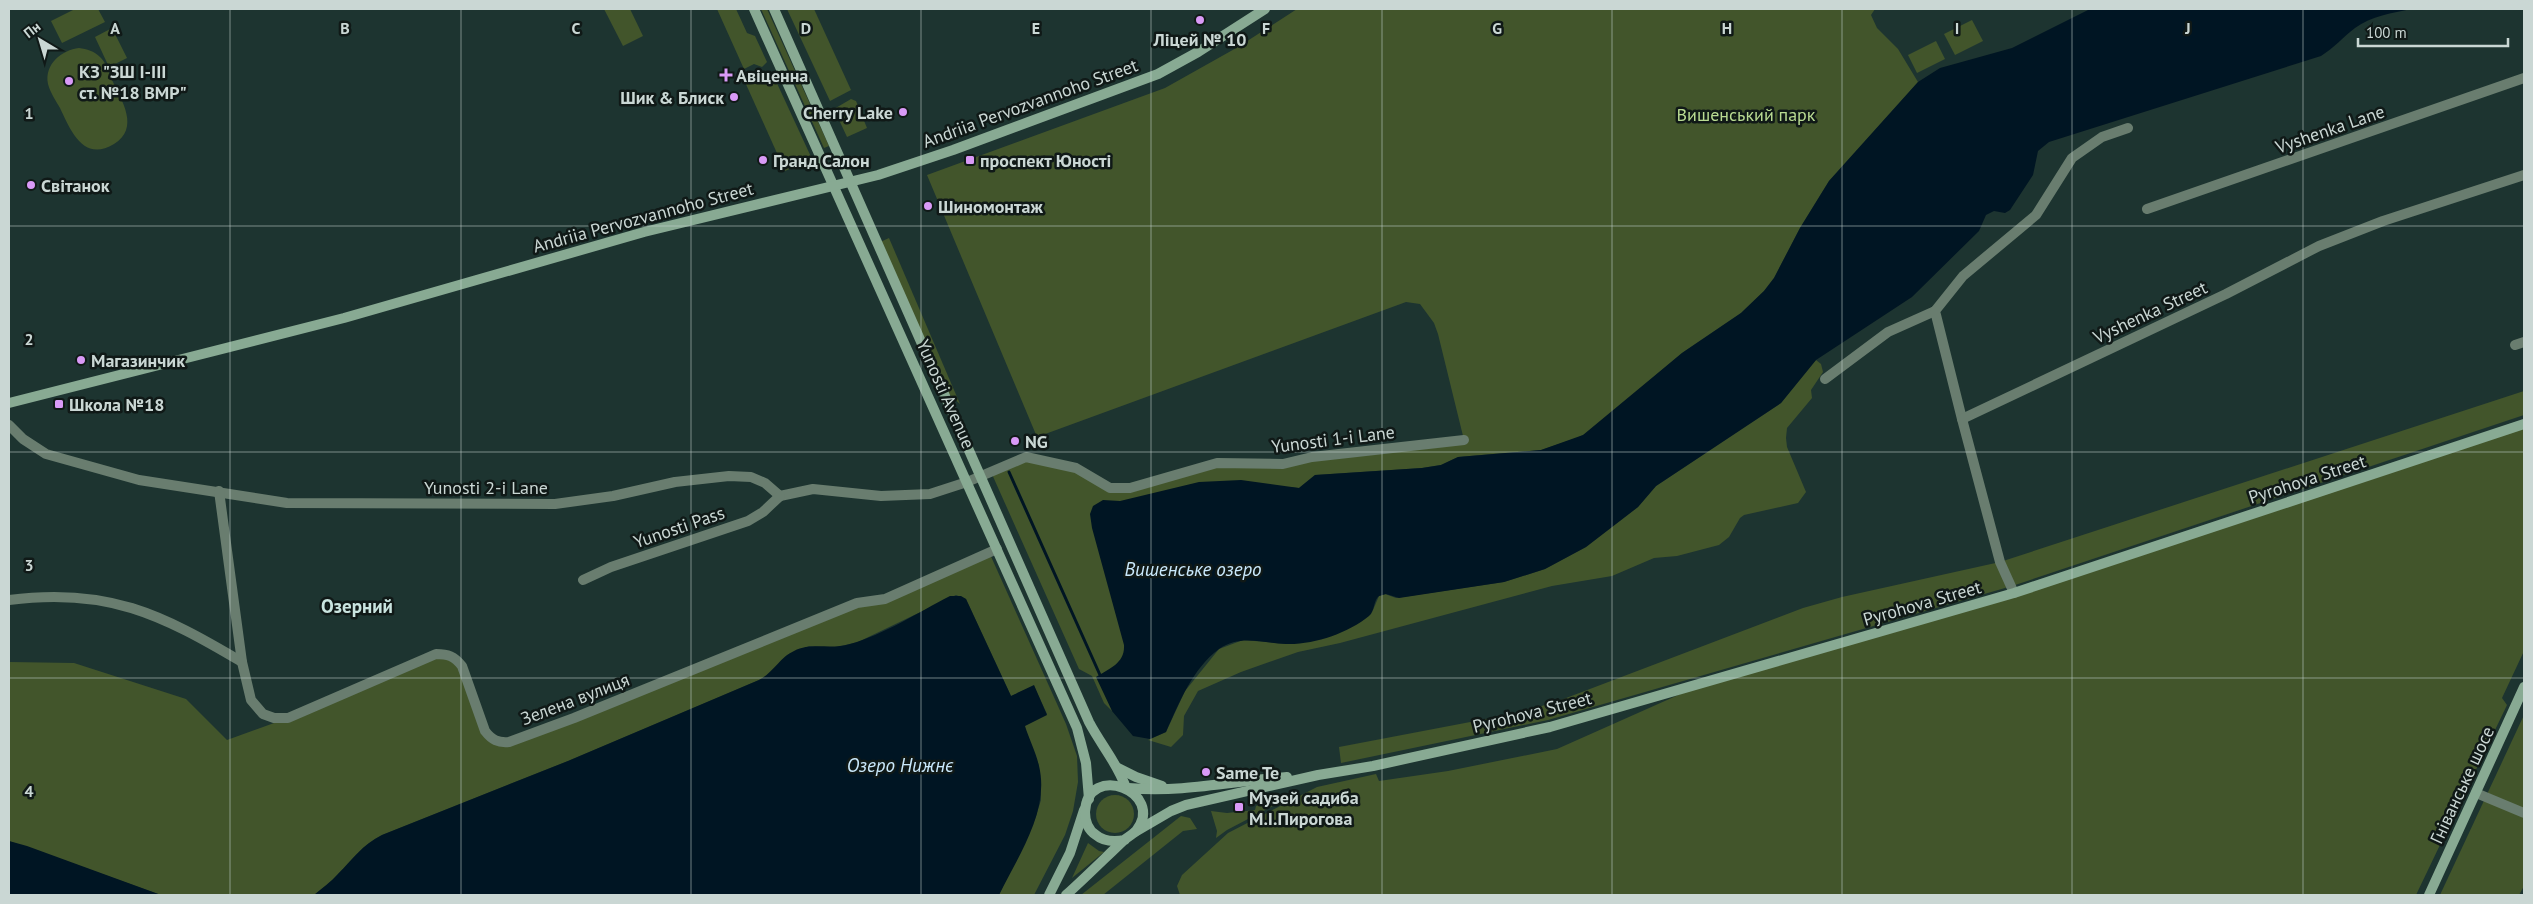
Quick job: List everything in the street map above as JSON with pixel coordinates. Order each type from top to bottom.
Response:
[{"type":"main road","name":"Yunosti Avenue","points":[[754,9],[1077,728],[1086,763],[1087,803]]},
{"type":"main road","name":"Yunosti Avenue","points":[[774,9],[1089,722],[1106,753],[1118,768],[1127,788]]},
{"type":"main road","name":"Andriia Pervozvannoho Street","points":[[9,403],[344,318],[644,232],[851,182],[953,150],[1158,74],[1198,52],[1265,9]]},
{"type":"main road","name":"Pyrohova Street","points":[[1135,832],[1171,811],[1186,805],[1318,775],[1373,766],[1550,727],[2014,593],[2524,424]]},
{"type":"main road","name":"Гніванське шосе","points":[[2429,895],[2524,688]]},
{"type":"main road","points":[[1118,768],[1136,777],[1172,790]]},
{"type":"main road","name":"Pyrohova Street","points":[[1127,788],[1172,790],[1214,786],[1252,779],[1318,775]]},
{"type":"main road","points":[[1049,895],[1070,853],[1087,803],[1094,793],[1108,785],[1127,788],[1138,798],[1142,807],[1142,817],[1135,832],[1066,895]]},
{"type":"main road","points":[[1087,803],[1085,817],[1088,827],[1095,835],[1108,841],[1125,840]]},
{"type":"street","name":"Vyshenka Lane","points":[[2147,209],[2524,78]]},
{"type":"street","points":[[1825,379],[1888,332],[1934,311],[1963,276],[2036,215],[2072,158],[2102,138],[2128,128]]},
{"type":"street","name":"Vyshenka Street","points":[[1962,419],[2226,294],[2319,246],[2383,221],[2524,175]]},
{"type":"street","points":[[1934,311],[2000,562],[2014,593]]},
{"type":"street","name":"Yunosti 2-i Lane","points":[[9,425],[23,439],[46,454],[139,480],[287,503],[555,504],[613,496],[674,482],[728,476],[750,477],[765,482],[780,496]]},
{"type":"street","name":"Yunosti 1-i Lane","points":[[968,482],[1020,458],[1031,457],[1076,468],[1110,488],[1130,488],[1217,463],[1283,464],[1312,457],[1464,440]]},
{"type":"street","points":[[780,496],[813,489],[881,496],[930,494],[968,482]]},
{"type":"street","name":"Зелена вулиця","points":[[219,491],[242,662],[251,700],[255,707],[263,714],[274,718],[288,718],[436,654],[447,654],[456,658],[462,666],[489,736],[500,743],[509,742],[574,718],[857,603],[885,599],[997,549]]},
{"type":"street","name":"Yunosti Pass","points":[[583,580],[611,567],[748,520],[763,512],[780,496]]},
{"type":"street","points":[[9,600],[55,595],[71,596],[138,609],[169,621],[242,662]]},
{"type":"street","points":[[2476,793],[2524,813]]},
{"type":"green space","points":[[75,9],[98,9],[105,22],[62,43],[51,21]]},
{"type":"green space","points":[[604,9],[630,9],[643,36],[623,46]]},
{"type":"green space","points":[[717,9],[736,9],[747,33],[755,36],[767,62],[762,67],[754,64],[744,69]]},
{"type":"green space","points":[[761,9],[767,9],[829,146],[824,148]]},
{"type":"green space","points":[[787,9],[814,9],[851,90],[830,101]]},
{"type":"green space","name":"Вишенський парк","points":[[1297,9],[1875,9],[1871,15],[1877,28],[1898,49],[1918,82],[1829,181],[1800,228],[1774,278],[1764,291],[1741,313],[1682,353],[1589,432],[1541,450],[1458,457],[1441,465],[1422,468],[1315,475],[1299,488],[1290,487],[1124,645],[1125,654],[1122,660],[1128,681],[1112,711],[1104,703],[1092,676],[1079,669],[991,472],[1020,458],[1070,466],[1110,488],[1206,465],[1265,463],[1464,440],[1438,334],[1434,323],[1420,304],[1406,302],[1037,437],[927,175],[1165,88],[1238,47]]},
{"type":"green space","points":[[1972,20],[1983,41],[1955,55],[1944,34]]},
{"type":"green space","points":[[112,28],[127,58],[109,67],[95,37]]},
{"type":"green space","points":[[1936,41],[1945,59],[1917,73],[1908,55]]},
{"type":"green space","points":[[79,48],[93,52],[102,59],[124,105],[127,122],[126,130],[122,138],[103,149],[94,149],[86,146],[73,134],[48,84],[49,70],[56,59],[66,52]]},
{"type":"green space","points":[[763,74],[775,79],[812,159],[785,171],[745,82]]},
{"type":"green space","points":[[851,99],[856,101],[867,128],[847,137],[834,109]]},
{"type":"green space","points":[[889,238],[960,404],[940,386],[878,243]]},
{"type":"green space","points":[[1816,360],[1821,364],[1823,372],[1811,390],[1812,398],[1787,428],[1787,447],[1806,492],[1798,503],[1744,515],[1740,518],[1729,537],[1719,545],[1677,556],[1654,558],[1612,576],[1552,586],[1340,643],[1298,652],[1241,672],[1198,691],[1184,716],[1183,735],[1171,747],[1148,740],[1166,732],[1185,691],[1219,649],[1243,640],[1288,644],[1337,634],[1373,610],[1379,596],[1385,594],[1396,598],[1504,582],[1545,569],[1586,547],[1638,507],[1656,486],[1781,403]]},
{"type":"green space","points":[[2524,391],[2524,415],[2012,586],[1548,720],[1341,763],[1339,747],[1507,715],[1553,703],[1803,608],[1842,597],[2000,562]]},
{"type":"green space","points":[[2524,424],[2524,651],[2502,698],[2507,705],[2416,895],[1180,895],[1177,886],[1182,875],[1228,833],[1317,787],[1376,774],[1379,781],[1448,771],[1557,749],[1712,680],[2014,593]]},
{"type":"green space","points":[[989,552],[1066,724],[1077,756],[1078,782],[1073,811],[1065,835],[1034,895],[999,895],[1035,819],[1041,800],[1039,766],[1024,726],[1047,714],[1034,686],[1011,696],[966,599],[956,595],[858,642],[833,648],[809,646],[787,655],[772,672],[759,680],[568,761],[382,835],[363,848],[332,880],[314,895],[161,895],[9,841],[9,662],[74,663],[186,699],[227,740],[288,718],[436,654],[456,658],[485,731],[500,743],[857,603],[877,601]]},
{"type":"green space","points":[[2524,715],[2524,886],[2519,895],[2440,895]]},
{"type":"green space","points":[[1115,795],[1122,796],[1128,801],[1133,807],[1133,821],[1128,827],[1122,832],[1115,833],[1108,832],[1102,827],[1097,821],[1096,814],[1097,807],[1102,801],[1108,796]]},
{"type":"green space","points":[[1288,795],[1288,798],[1227,830],[1216,838],[1217,831],[1211,811],[1227,813],[1255,810],[1256,806]]},
{"type":"green space","points":[[1181,816],[1190,818],[1197,829],[1183,831],[1103,895],[1081,895]]},
{"type":"green space","points":[[1088,843],[1099,851],[1104,852],[1072,878]]},
{"type":"water","name":"Вишенське озеро","points":[[2090,9],[2411,9],[2382,16],[2361,24],[2321,56],[2049,142],[2038,151],[2033,175],[2010,210],[2005,213],[1994,211],[1986,215],[1979,231],[1912,297],[1816,360],[1781,403],[1656,486],[1638,507],[1586,547],[1545,569],[1504,582],[1399,598],[1386,594],[1379,596],[1369,616],[1361,622],[1341,633],[1319,640],[1297,644],[1252,640],[1227,644],[1210,657],[1194,676],[1166,732],[1150,739],[1133,736],[1112,711],[1096,677],[1119,661],[1124,651],[1124,645],[1092,528],[1090,514],[1093,506],[1103,500],[1120,501],[1199,482],[1241,480],[1299,488],[1315,475],[1422,468],[1441,465],[1458,457],[1541,450],[1583,435],[1682,353],[1741,313],[1764,291],[1774,278],[1800,228],[1829,181],[1918,82],[1940,68],[2012,48]]},
{"type":"water","name":"Озеро Нижнє","points":[[950,596],[961,596],[966,599],[1011,696],[1034,685],[1047,715],[1025,726],[1039,766],[1040,800],[1030,833],[999,895],[314,895],[332,880],[363,848],[382,835],[568,761],[759,680],[785,657],[801,648],[843,646],[862,640],[888,629]]},
{"type":"water","points":[[9,841],[27,846],[161,895],[9,895]]},
{"type":"waterway","points":[[1009,472],[1100,675]]},
{"type":"place","name":"Ліцей № 10","points":[[1200,20]]},
{"type":"place","name":"Авіценна","points":[[726,75]]},
{"type":"place","name":"КЗ \"ЗШ І-ІІІ ст. №18 ВМР\"","points":[[69,81]]},
{"type":"place","name":"Шик & Блиск","points":[[734,97]]},
{"type":"place","name":"Cherry Lake","points":[[903,112]]},
{"type":"place","name":"Гранд Салон","points":[[763,160]]},
{"type":"place","name":"проспект Юності","points":[[970,160]]},
{"type":"place","name":"Світанок","points":[[31,185]]},
{"type":"place","name":"Шиномонтаж","points":[[928,206]]},
{"type":"place","name":"Магазинчик","points":[[81,360]]},
{"type":"place","name":"Школа №18","points":[[59,404]]},
{"type":"place","name":"NG","points":[[1015,441]]},
{"type":"place","name":"Same Te","points":[[1206,772]]},
{"type":"place","name":"Музей садиба М.І.Пирогова","points":[[1239,807]]},
{"type":"district","name":"Озерний","points":[[357,606]]}]
